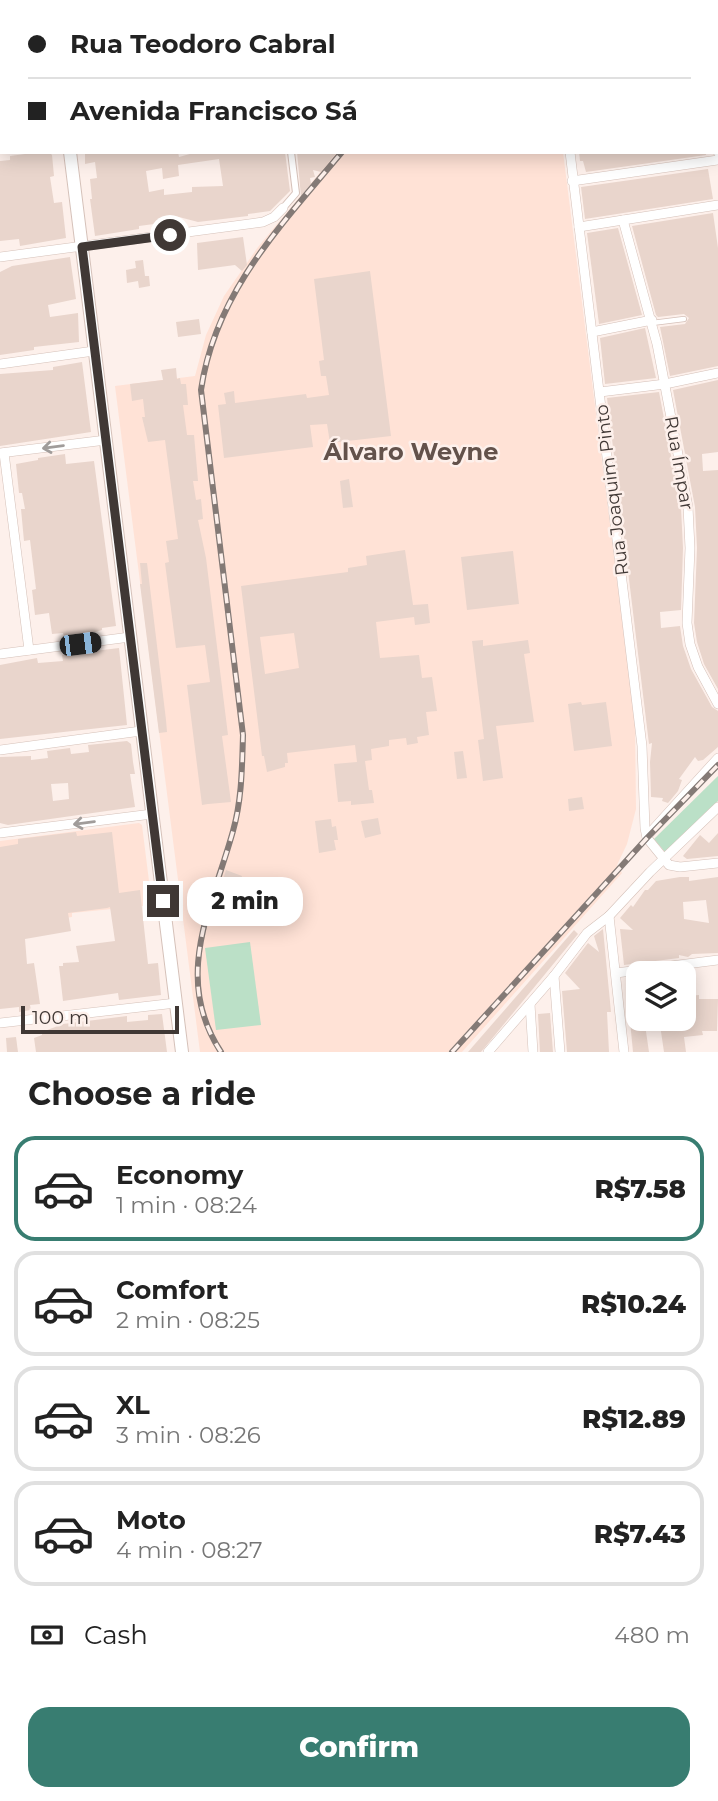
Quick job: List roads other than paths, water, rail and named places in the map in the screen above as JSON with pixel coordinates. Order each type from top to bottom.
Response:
[{"type":"main road","points":[[70,154],[182,1052]]},
{"type":"street","points":[[0,257],[264,222],[274,217],[296,193],[291,154]]},
{"type":"street","name":"Rua Joaquim Pinto","points":[[570,154],[642,746],[642,807],[646,832]]},
{"type":"street","points":[[572,181],[718,160]]},
{"type":"street","points":[[579,228],[718,205]]},
{"type":"street","name":"Rua Ímpar","points":[[623,220],[652,321],[688,507],[690,548],[687,623],[690,644],[698,667],[718,704]]},
{"type":"street","points":[[592,332],[652,321]]},
{"type":"street","points":[[0,363],[94,351]]},
{"type":"street","points":[[600,392],[665,384],[718,373]]},
{"type":"street","points":[[29,650],[2,453],[106,440]]},
{"type":"street","points":[[0,654],[130,637]]},
{"type":"street","points":[[0,750],[141,731]]},
{"type":"street","points":[[718,758],[646,832],[664,859],[674,867],[718,863]]},
{"type":"street","points":[[488,1052],[554,976],[587,933],[609,916],[718,807]]},
{"type":"street","points":[[0,833],[152,814]]},
{"type":"street","points":[[609,916],[624,1052]]},
{"type":"street","points":[[617,973],[718,960]]},
{"type":"street","points":[[554,976],[560,1052]]},
{"type":"street","points":[[0,1023],[176,1003]]},
{"type":"street","points":[[530,1004],[533,1052]]},
{"type":"lane","points":[[652,321],[684,319]]},
{"type":"railway","points":[[221,1052],[207,1024],[199,997],[198,969],[207,915],[236,819],[243,735],[201,390],[220,322],[236,291],[274,234],[340,154]]},
{"type":"railway","points":[[452,1052],[647,838],[718,765]]},
{"type":"district","name":"Álvaro Weyne","points":[[411,451]]}]
